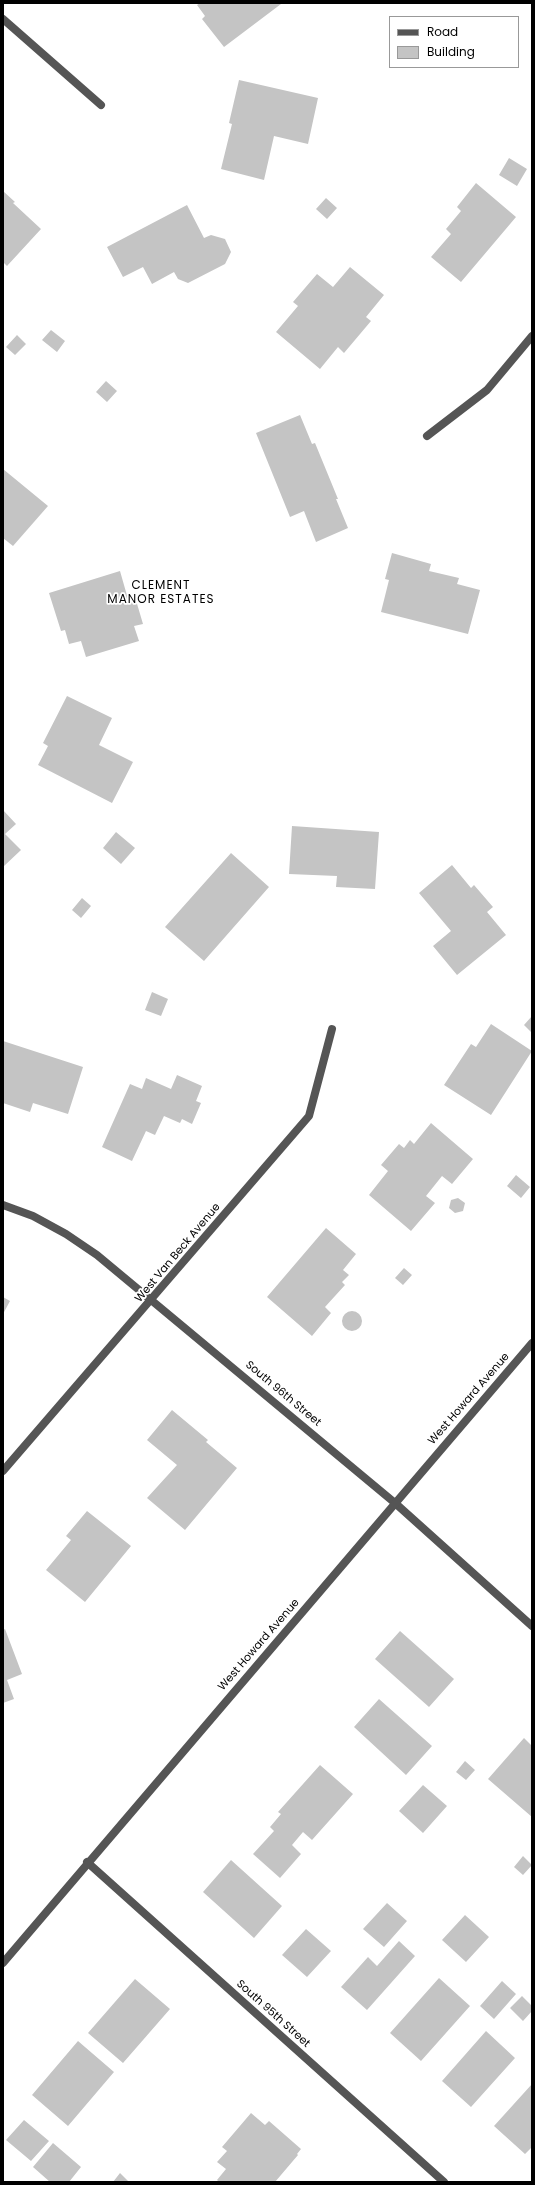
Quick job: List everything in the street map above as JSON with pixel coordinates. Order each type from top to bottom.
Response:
[{"type":"street","points":[[3,19],[101,105]]},
{"type":"street","points":[[427,436],[487,390],[532,336]]},
{"type":"street","name":"West Van Beck Avenue","points":[[3,1471],[152,1300],[308,1116],[332,1029]]},
{"type":"street","name":"South 96th Street","points":[[3,1205],[33,1216],[66,1234],[97,1255],[395,1503],[532,1626]]},
{"type":"street","name":"West Howard Avenue","points":[[3,1962],[532,1343]]},
{"type":"street","name":"South 95th Street","points":[[87,1862],[444,2182]]},
{"type":"building","points":[[200,3],[281,4],[224,47],[202,19],[205,16],[197,5]]},
{"type":"building","points":[[239,80],[318,98],[308,144],[274,136],[264,180],[221,169],[232,124],[229,123]]},
{"type":"building","points":[[509,158],[527,169],[517,186],[499,175]]},
{"type":"building","points":[[476,183],[516,217],[461,282],[431,257],[451,234],[446,229],[461,211],[457,207]]},
{"type":"building","points":[[3,191],[15,202],[13,203],[41,229],[7,266],[3,262]]},
{"type":"building","points":[[326,198],[337,208],[327,219],[316,209]]},
{"type":"building","points":[[187,205],[204,238],[211,235],[225,239],[231,252],[225,264],[188,283],[178,279],[174,272],[152,284],[143,267],[123,277],[107,247]]},
{"type":"building","points":[[350,267],[384,295],[366,317],[371,321],[344,353],[338,347],[320,369],[276,332],[298,306],[293,302],[317,274],[333,287]]},
{"type":"building","points":[[51,330],[65,341],[57,352],[42,340]]},
{"type":"building","points":[[17,335],[26,344],[15,355],[6,347]]},
{"type":"building","points":[[106,381],[117,391],[107,402],[96,392]]},
{"type":"building","points":[[300,415],[312,444],[315,443],[348,528],[316,542],[304,511],[290,517],[256,433]]},
{"type":"building","points":[[3,469],[48,506],[13,546],[3,538]]},
{"type":"building","points":[[392,553],[431,564],[429,571],[459,578],[457,584],[480,590],[468,634],[381,612],[389,580],[385,579]]},
{"type":"building","points":[[120,571],[128,599],[135,597],[143,624],[134,626],[139,641],[86,657],[81,641],[69,644],[65,630],[61,631],[49,593]]},
{"type":"building","points":[[67,696],[112,718],[99,745],[133,762],[112,803],[38,765],[48,746],[43,743]]},
{"type":"building","points":[[3,810],[16,824],[5,834],[21,850],[3,867]]},
{"type":"building","points":[[292,826],[379,832],[375,889],[336,887],[337,876],[289,874]]},
{"type":"building","points":[[116,832],[135,848],[121,864],[103,848]]},
{"type":"building","points":[[231,853],[269,887],[204,961],[165,927]]},
{"type":"building","points":[[452,865],[471,888],[474,885],[493,907],[487,912],[506,935],[457,975],[433,946],[451,931],[419,893]]},
{"type":"building","points":[[82,898],[91,906],[81,918],[72,910]]},
{"type":"building","points":[[152,992],[168,999],[161,1016],[145,1010]]},
{"type":"building","points":[[532,1016],[532,1033],[524,1025]]},
{"type":"building","points":[[491,1024],[532,1051],[491,1115],[444,1085],[471,1044],[476,1047]]},
{"type":"building","points":[[3,1041],[83,1067],[68,1114],[33,1103],[30,1112],[3,1103]]},
{"type":"building","points":[[177,1075],[202,1086],[196,1101],[201,1103],[192,1124],[182,1119],[180,1123],[164,1116],[155,1135],[146,1131],[132,1161],[102,1147],[130,1084],[142,1089],[146,1078],[171,1089]]},
{"type":"building","points":[[431,1123],[473,1159],[452,1184],[442,1176],[426,1196],[435,1203],[411,1231],[369,1195],[388,1171],[381,1165],[399,1144],[404,1148],[410,1140],[414,1144]]},
{"type":"building","points":[[516,1175],[530,1187],[521,1198],[507,1186]]},
{"type":"building","points":[[458,1198],[465,1203],[463,1211],[455,1213],[449,1208],[451,1200]]},
{"type":"building","points":[[326,1228],[356,1254],[343,1270],[349,1275],[342,1282],[345,1285],[325,1307],[331,1313],[312,1336],[267,1297]]},
{"type":"building","points":[[404,1268],[412,1275],[403,1285],[395,1278]]},
{"type":"building","points":[[3,1297],[10,1301],[3,1314]]},
{"type":"building","points":[[352,1311],[359,1314],[362,1321],[359,1328],[352,1331],[345,1328],[342,1321],[345,1314]]},
{"type":"building","points":[[172,1410],[208,1440],[206,1442],[237,1468],[185,1530],[147,1498],[177,1465],[147,1440]]},
{"type":"building","points":[[87,1511],[131,1546],[85,1602],[46,1570],[71,1540],[66,1536]]},
{"type":"building","points":[[5,1629],[22,1674],[7,1680],[14,1699],[3,1703],[3,1630]]},
{"type":"building","points":[[400,1631],[454,1679],[429,1707],[375,1659]]},
{"type":"building","points":[[379,1699],[432,1746],[406,1775],[354,1727]]},
{"type":"building","points":[[524,1738],[532,1746],[532,1817],[488,1779]]},
{"type":"building","points":[[465,1761],[475,1770],[466,1780],[456,1772]]},
{"type":"building","points":[[320,1765],[353,1794],[312,1840],[303,1832],[292,1845],[301,1854],[280,1878],[253,1854],[274,1831],[270,1827],[281,1814],[278,1812]]},
{"type":"building","points":[[423,1785],[447,1806],[423,1833],[399,1811]]},
{"type":"building","points":[[523,1856],[532,1865],[523,1875],[514,1867]]},
{"type":"building","points":[[231,1860],[282,1906],[254,1938],[203,1892]]},
{"type":"building","points":[[387,1903],[407,1921],[384,1947],[363,1929]]},
{"type":"building","points":[[465,1915],[489,1937],[466,1962],[442,1940]]},
{"type":"building","points":[[306,1929],[331,1951],[307,1977],[282,1955]]},
{"type":"building","points":[[399,1941],[415,1956],[367,2010],[341,1987],[368,1957],[377,1966]]},
{"type":"building","points":[[439,1978],[470,2006],[421,2061],[390,2033]]},
{"type":"building","points":[[135,1979],[170,2009],[123,2063],[88,2033]]},
{"type":"building","points":[[502,1981],[516,1994],[494,2019],[480,2006]]},
{"type":"building","points":[[522,1996],[532,2006],[532,2011],[523,2021],[510,2008]]},
{"type":"building","points":[[486,2031],[515,2058],[471,2107],[442,2081]]},
{"type":"building","points":[[78,2041],[114,2072],[68,2126],[32,2095]]},
{"type":"building","points":[[532,2084],[532,2147],[525,2154],[494,2126]]},
{"type":"building","points":[[251,2113],[265,2125],[269,2121],[301,2149],[297,2154],[298,2155],[275,2182],[219,2182],[217,2180],[226,2169],[217,2162],[227,2151],[222,2147]]},
{"type":"building","points":[[24,2120],[49,2141],[31,2161],[6,2140]]},
{"type":"building","points":[[53,2143],[81,2167],[69,2182],[50,2182],[33,2167]]},
{"type":"building","points":[[120,2173],[128,2181],[113,2182]]},
{"type":"district","name":"CLEMENT MANOR ESTATES","points":[[161,593]]}]
